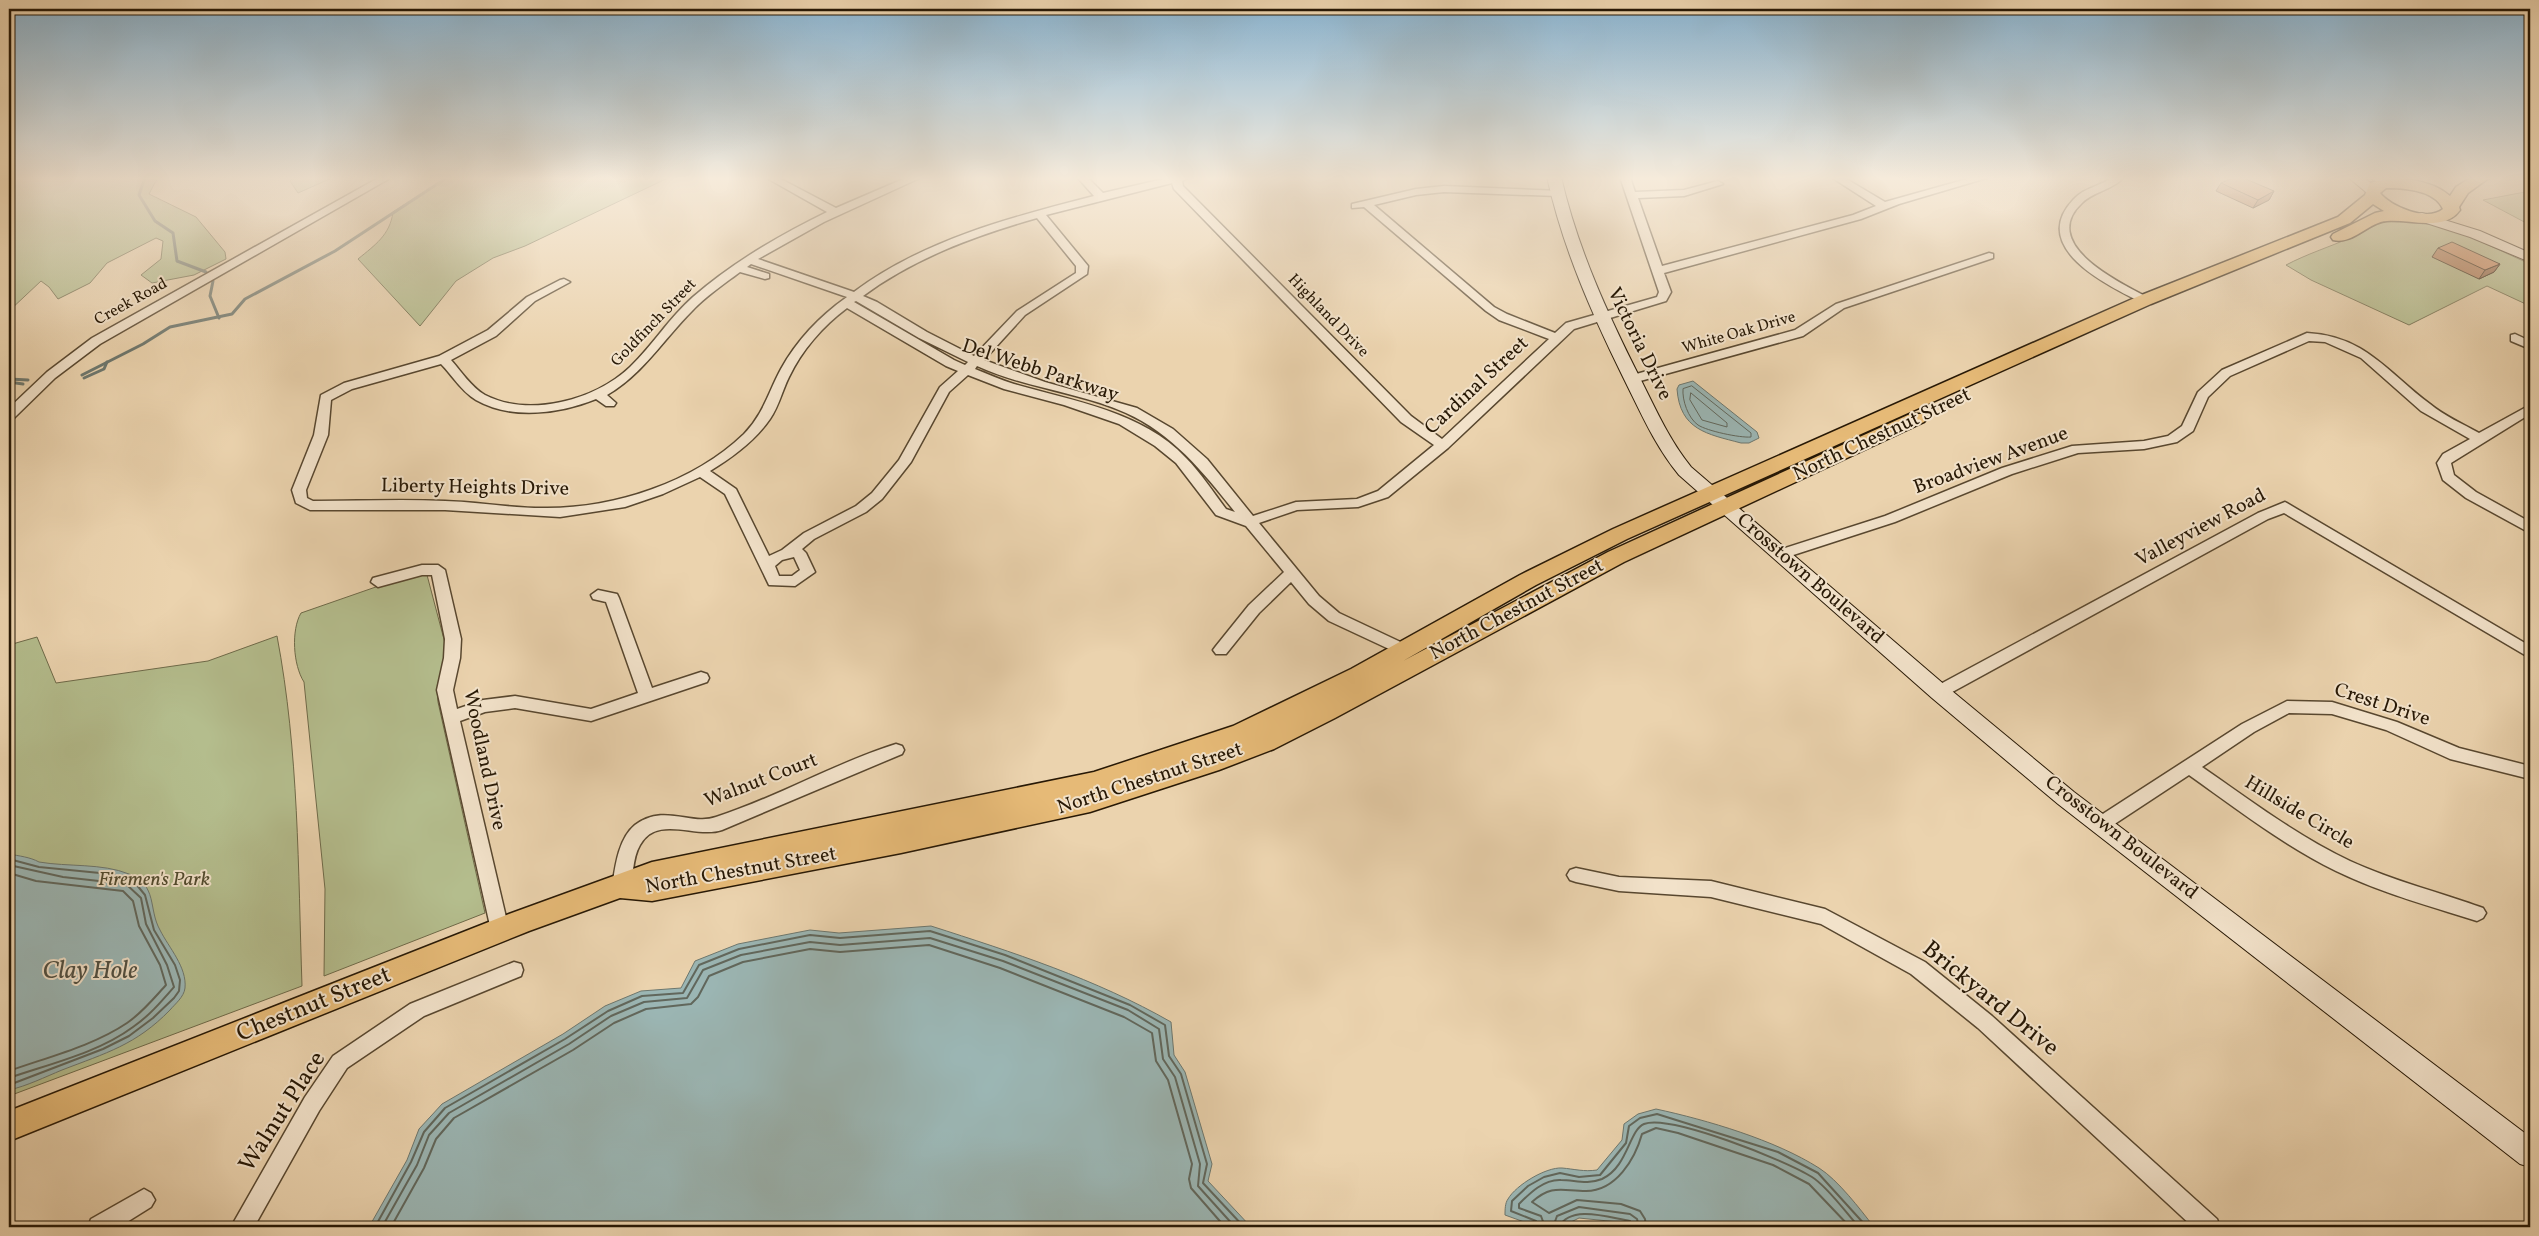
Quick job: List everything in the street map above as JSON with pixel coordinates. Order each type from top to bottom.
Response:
[{"type":"main road","name":"North Chestnut Street","points":[[620,888],[652,890],[901,842],[1090,802],[1158,781],[1265,742],[1318,716],[1718,500],[2145,300],[2307,235]]},
{"type":"main road","name":"North Chestnut Street","points":[[620,888],[652,873],[694,863],[965,810],[1094,782],[1242,733],[1303,705],[1528,580],[1620,534],[1718,500],[2138,318],[2345,235]]},
{"type":"main road","name":"Chestnut Street","points":[[9,1126],[500,930],[562,906],[620,888]]},
{"type":"street","name":"Creek Road","points":[[9,414],[51,375],[96,341],[285,235]]},
{"type":"street","name":"Goldfinch Street","points":[[444,359],[472,391],[502,406],[541,408],[568,403],[597,394],[618,383],[634,370],[688,308],[706,291],[763,250],[792,235]]},
{"type":"street","name":"Liberty Heights Drive","points":[[444,359],[348,386],[325,398],[321,435],[299,490],[300,500],[304,504],[344,506],[414,504],[542,513],[568,512],[637,497],[700,471],[736,446],[752,432],[773,405],[779,385],[798,350],[818,326],[851,300],[877,281],[921,258],[982,235]]},
{"type":"street","points":[[767,565],[809,536],[861,509],[877,496],[904,462],[931,417],[944,390],[971,366],[1021,313],[1083,271],[1082,266],[1057,235]]},
{"type":"street","name":"Highland Drive","points":[[1225,235],[1406,419],[1424,434],[1443,445]]},
{"type":"street","points":[[1398,235],[1490,309],[1503,317],[1556,338]]},
{"type":"street","name":"Victoria Drive","points":[[1570,235],[1576,257],[1602,316],[1670,453],[1718,500]]},
{"type":"street","points":[[1645,235],[1658,271],[1792,235]]},
{"type":"street","points":[[2064,235],[2073,252],[2085,262],[2119,287],[2145,300]]},
{"type":"street","points":[[2477,235],[2530,258]]},
{"type":"street","points":[[2493,235],[2530,249]]},
{"type":"street","name":"White Oak Drive","points":[[1633,379],[1799,333],[1811,327],[1840,306],[1989,256]]},
{"type":"street","name":"Del Webb Parkway","points":[[745,264],[851,300],[950,363],[971,366],[1008,386],[1068,402],[1124,420],[1160,443],[1181,460],[1221,512],[1249,522]]},
{"type":"street","name":"Cardinal Street","points":[[1249,522],[1296,506],[1358,503],[1383,494],[1443,445],[1556,338],[1577,322],[1662,299],[1666,292],[1658,271]]},
{"type":"street","points":[[444,359],[492,333],[531,299],[564,282]]},
{"type":"street","name":"Broadview Avenue","points":[[1781,554],[1890,519],[2007,471],[2078,449],[2144,445],[2172,439],[2188,428],[2202,395],[2226,373],[2307,337],[2327,338],[2364,355],[2426,408],[2480,438]]},
{"type":"street","points":[[2516,338],[2530,345]]},
{"type":"street","points":[[597,394],[610,403]]},
{"type":"street","points":[[2530,409],[2448,457],[2444,463],[2448,476],[2487,506],[2530,528]]},
{"type":"street","points":[[700,471],[724,485],[731,492],[774,581],[788,582],[802,577],[808,572],[798,553],[787,553]]},
{"type":"street","name":"Crosstown Boulevard","points":[[1718,500],[1939,692],[2101,824],[2530,1154]]},
{"type":"street","name":"Valleyview Road","points":[[1939,692],[2263,516],[2285,507],[2530,653]]},
{"type":"street","points":[[1249,522],[1314,600],[1334,617],[1404,650]]},
{"type":"street","name":"Woodland Drive","points":[[378,582],[422,570],[438,570],[453,639],[452,658],[445,690],[500,930]]},
{"type":"street","points":[[1221,650],[1254,609],[1292,573]]},
{"type":"street","points":[[598,595],[612,598],[647,698]]},
{"type":"street","points":[[452,718],[483,706],[515,702],[591,715],[647,698],[701,678]]},
{"type":"street","name":"Crest Drive","points":[[2101,824],[2248,728],[2287,707],[2332,708],[2391,726],[2456,754],[2530,772]]},
{"type":"street","name":"Walnut Court","points":[[620,888],[629,844],[634,836],[649,826],[670,821],[702,827],[716,825],[896,750]]},
{"type":"street","name":"Hillside Circle","points":[[2190,767],[2273,826],[2328,858],[2385,884],[2477,914]]},
{"type":"street","name":"Brickyard Drive","points":[[1576,875],[1619,884],[1711,889],[1825,917],[1918,968],[2000,1035],[2209,1227]]},
{"type":"street","name":"Walnut Place","points":[[242,1227],[312,1104],[340,1062],[417,1010],[514,970]]},
{"type":"street","points":[[99,1227],[144,1200]]},
{"type":"green space","points":[[9,235],[211,235],[225,252],[226,259],[194,275],[152,283],[141,275],[161,259],[163,241],[156,238],[107,263],[90,283],[58,299],[49,287],[41,281],[9,311]]},
{"type":"green space","points":[[384,235],[549,235],[493,258],[456,281],[420,326],[358,259]]},
{"type":"green space","points":[[2357,235],[2466,235],[2530,264],[2530,306],[2487,286],[2409,325],[2311,280],[2286,265]]},
{"type":"green space","points":[[416,573],[427,575],[446,647],[437,689],[438,702],[485,913],[324,976],[325,889],[304,682],[297,666],[295,648],[298,620],[301,613]]},
{"type":"green space","name":"Firemen's Park","points":[[277,636],[290,723],[294,767],[302,986],[9,1096],[9,645],[37,637],[56,683],[208,661]]},
{"type":"water","points":[[1693,381],[1757,432],[1759,438],[1749,443],[1741,443],[1707,433],[1690,422],[1683,413],[1679,403],[1677,389],[1679,385]]},
{"type":"water","name":"Clay Hole","points":[[9,854],[50,864],[108,868],[129,874],[138,879],[148,891],[156,922],[177,958],[185,980],[185,988],[181,997],[157,1022],[145,1032],[120,1047],[29,1084],[9,1090]]},
{"type":"water","points":[[931,926],[1023,956],[1083,980],[1171,1022],[1174,1055],[1185,1072],[1212,1164],[1208,1181],[1251,1227],[369,1227],[407,1160],[419,1129],[442,1104],[563,1034],[605,1006],[641,991],[681,988],[695,961],[738,944],[810,930],[839,933]]},
{"type":"water","points":[[1656,1109],[1740,1132],[1801,1158],[1819,1168],[1834,1180],[1874,1227],[1636,1227],[1618,1222],[1579,1218],[1563,1226],[1538,1227],[1505,1215],[1506,1202],[1512,1194],[1524,1183],[1548,1170],[1562,1168],[1583,1171],[1597,1170],[1622,1140],[1624,1124],[1638,1114]]},
{"type":"building","points":[[2452,242],[2500,264],[2485,270],[2438,248]]},
{"type":"waterway","points":[[173,235],[177,261],[206,272]]},
{"type":"waterway","points":[[219,317],[232,314],[245,299],[335,251],[360,235]]},
{"type":"waterway","points":[[213,281],[210,296],[219,317]]},
{"type":"waterway","points":[[107,362],[143,344],[170,327],[219,317]]},
{"type":"waterway","points":[[82,375],[107,362]]},
{"type":"waterway","points":[[84,378],[104,369],[107,362]]},
{"type":"waterway","points":[[9,379],[28,380]]},
{"type":"waterway","points":[[9,382],[23,384]]}]
